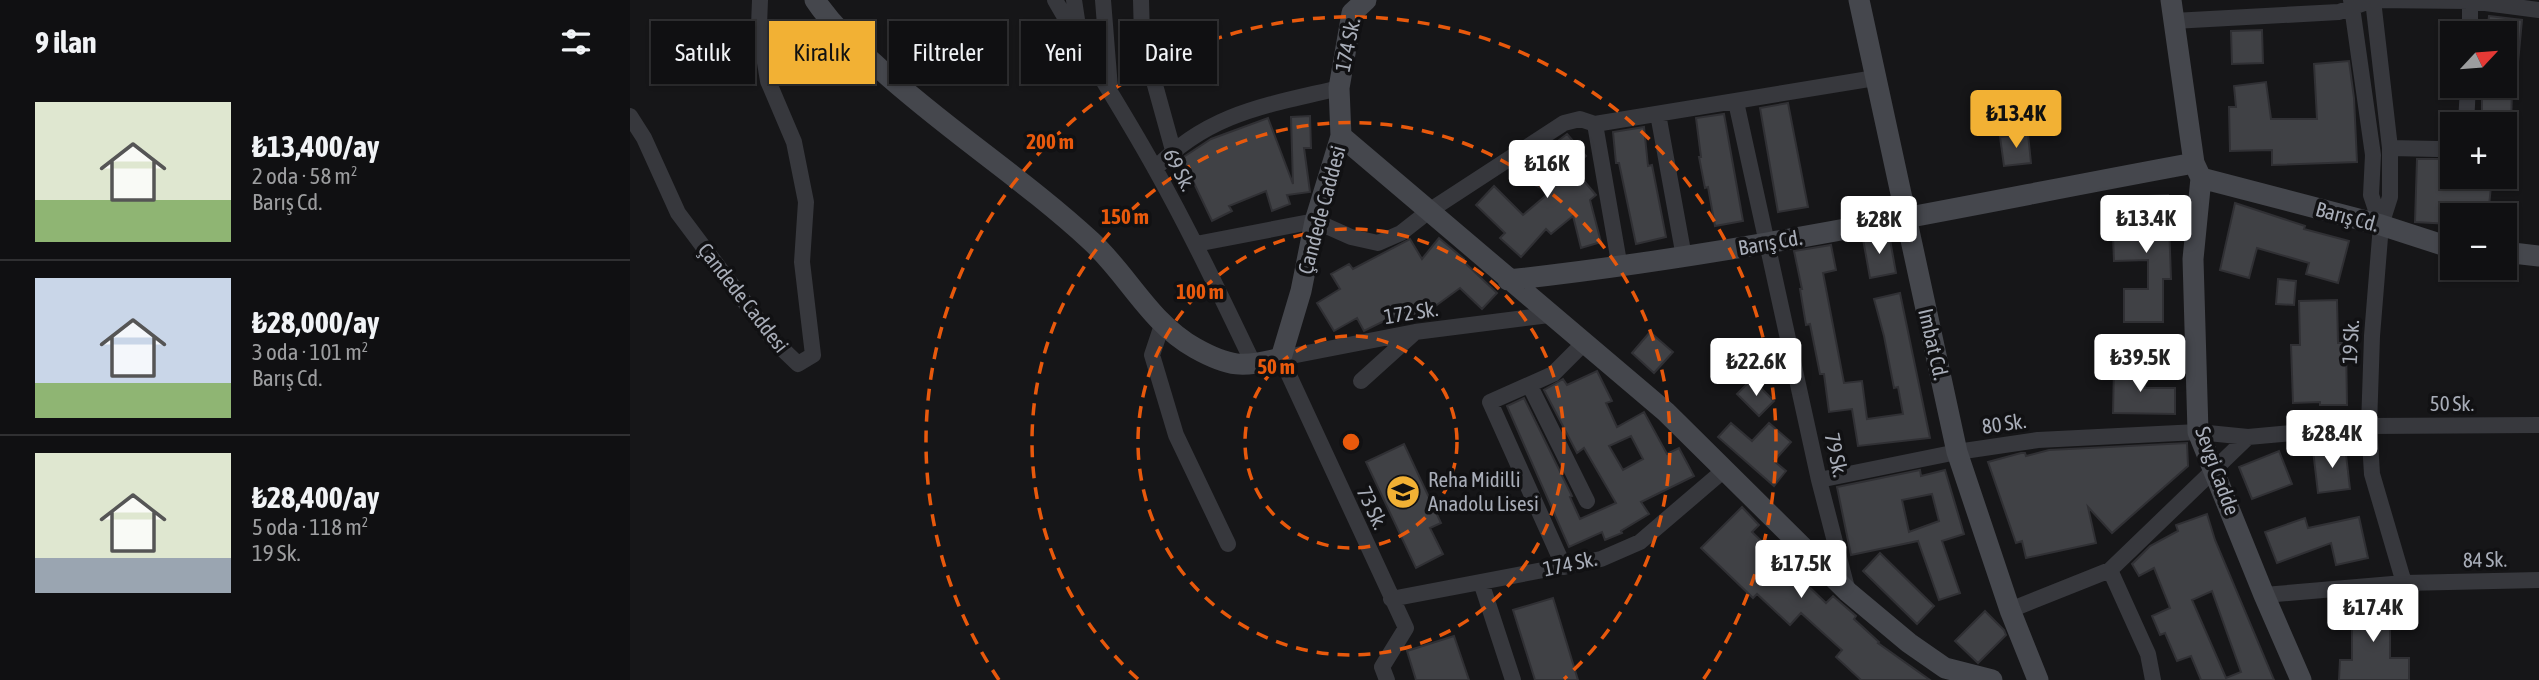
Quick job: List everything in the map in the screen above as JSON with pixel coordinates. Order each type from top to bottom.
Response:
[{"type":"street","name":"Çandede Caddesi","points":[[630,116],[644,138],[678,214],[774,341],[798,364],[813,355],[802,262],[806,202],[794,142],[768,81],[759,26],[760,0]]},
{"type":"street","points":[[815,0],[832,24],[908,94],[1093,242],[1162,325],[1193,347],[1228,364],[1254,365],[1281,358]]},
{"type":"street","name":"69 Sk.","points":[[1055,0],[1067,21]]},
{"type":"street","points":[[1074,0],[1077,21]]},
{"type":"street","points":[[1103,0],[1110,90]]},
{"type":"street","points":[[1141,0],[1142,38],[1173,150]]},
{"type":"street","name":"174 Sk.","points":[[1341,136],[1339,88],[1352,13],[1366,0]]},
{"type":"street","name":"Imbat Cd.","points":[[1859,0],[1957,452],[2010,610],[2038,680]]},
{"type":"street","points":[[2172,10],[2339,12],[2351,3],[2373,0],[2470,1],[2539,10]]},
{"type":"street","name":"19 Sk.","points":[[2373,0],[2390,148],[2390,197],[2381,225],[2372,337],[2369,426],[2375,492],[2404,583]]},
{"type":"street","points":[[2470,1],[2470,21]]},
{"type":"street","name":"19 Sk.","points":[[2351,3],[2372,155],[2371,195],[2381,225]]},
{"type":"street","name":"Sevgi Cadde","points":[[2172,10],[2197,170],[2193,259],[2198,432],[2301,680]]},
{"type":"street","points":[[1196,244],[1315,221],[1351,237],[1378,243],[1401,233],[1429,211],[1564,123],[1580,119],[1595,124],[1875,78]]},
{"type":"street","name":"69 Sk.","points":[[1106,84],[1196,244],[1254,365]]},
{"type":"street","points":[[1155,169],[1173,150],[1200,131],[1229,117],[1339,88]]},
{"type":"street","name":"79 Sk.","points":[[1736,102],[1819,480],[1848,592]]},
{"type":"street","points":[[1658,114],[1684,257]]},
{"type":"street","points":[[1595,124],[1620,268]]},
{"type":"street","name":"Çandede Caddesi","points":[[1281,358],[1301,290],[1315,221],[1341,136],[1508,281],[1585,342],[1666,412],[1848,592],[1909,643],[1945,668],[1992,680]]},
{"type":"street","points":[[2390,148],[2440,149]]},
{"type":"street","name":"Barış Cd.","points":[[1508,281],[1620,268],[2197,170],[2440,244]]},
{"type":"street","points":[[2517,254],[2539,256]]},
{"type":"street","name":"172 Sk.","points":[[1281,358],[1415,332],[1549,315]]},
{"type":"street","points":[[1162,325],[1152,355],[1176,435],[1228,544]]},
{"type":"street","points":[[1361,381],[1415,332]]},
{"type":"street","points":[[1564,567],[1490,402],[1553,374],[1585,342]]},
{"type":"street","name":"73 Sk.","points":[[1281,358],[1406,628],[1382,667],[1387,680]]},
{"type":"street","points":[[1530,386],[1587,501]]},
{"type":"street","name":"50 Sk.","points":[[2198,432],[2248,437],[2369,426],[2539,425]]},
{"type":"street","name":"80 Sk.","points":[[1819,480],[1957,452],[2038,440],[2198,432]]},
{"type":"street","points":[[2010,610],[2110,570],[2248,437]]},
{"type":"street","name":"174 Sk.","points":[[1391,599],[1601,559],[1640,542],[1723,471]]},
{"type":"street","points":[[2110,570],[2148,654],[2152,680]]},
{"type":"street","name":"84 Sk.","points":[[2264,595],[2404,583],[2539,580]]},
{"type":"street","points":[[1481,582],[1513,680]]},
{"type":"building","points":[[2489,16],[2522,20],[2517,73],[2517,21],[2488,21]]},
{"type":"building","points":[[2262,30],[2263,63],[2232,64],[2231,31]]},
{"type":"building","points":[[2349,61],[2357,162],[2272,165],[2272,150],[2230,151],[2229,107],[2236,107],[2234,86],[2266,82],[2271,119],[2317,119],[2314,64]]},
{"type":"building","points":[[2482,98],[2512,98],[2511,112],[2482,112]]},
{"type":"building","points":[[1788,103],[1808,207],[1778,212],[1760,108]]},
{"type":"building","points":[[1724,114],[1743,221],[1715,226],[1699,157],[1696,118]]},
{"type":"building","points":[[1310,116],[1311,148],[1304,148],[1310,192],[1287,195],[1290,204],[1272,211],[1266,191],[1229,206],[1232,211],[1212,221],[1182,158],[1211,139],[1268,118],[1293,184],[1291,117]]},
{"type":"building","points":[[1644,127],[1648,166],[1652,165],[1666,237],[1636,244],[1619,163],[1616,163],[1613,132]]},
{"type":"building","points":[[1567,134],[1586,156],[1573,168],[1596,195],[1590,200],[1601,242],[1581,248],[1573,216],[1551,234],[1546,229],[1521,257],[1500,238],[1505,233],[1476,205],[1494,186],[1523,215],[1550,192],[1517,177],[1524,162],[1530,158],[1534,159]]},
{"type":"building","points":[[2028,134],[2031,163],[2004,166],[2000,137]]},
{"type":"building","points":[[2417,159],[2440,159],[2440,189],[2491,189],[2489,203],[2440,203],[2440,223],[2415,222]]},
{"type":"building","points":[[2168,195],[2171,279],[2163,279],[2163,322],[2124,322],[2124,289],[2148,289],[2148,260],[2114,261],[2113,236],[2128,235],[2126,197]]},
{"type":"building","points":[[2235,203],[2305,226],[2304,229],[2349,241],[2338,283],[2306,274],[2309,263],[2257,248],[2249,278],[2220,270]]},
{"type":"building","points":[[1889,234],[1896,273],[1870,278],[1863,239]]},
{"type":"building","points":[[1439,238],[1497,293],[1482,309],[1460,288],[1430,310],[1428,308],[1397,323],[1394,316],[1364,331],[1357,318],[1334,331],[1317,303],[1340,289],[1331,274],[1349,264],[1353,269],[1410,239],[1422,259]]},
{"type":"building","points":[[1831,245],[1836,270],[1823,273],[1844,383],[1862,381],[1867,419],[1903,414],[1898,387],[1894,388],[1874,299],[1900,293],[1930,438],[1858,446],[1852,409],[1829,412],[1824,374],[1820,374],[1810,324],[1806,325],[1794,251]]},
{"type":"building","points":[[2278,279],[2296,281],[2294,305],[2276,304]]},
{"type":"building","points":[[2337,300],[2338,343],[2346,343],[2347,405],[2293,403],[2291,345],[2300,345],[2299,301]]},
{"type":"building","points":[[1650,332],[1673,352],[1654,373],[1632,353]]},
{"type":"building","points":[[1761,353],[1763,369],[1733,373],[1730,356]]},
{"type":"building","points":[[2144,367],[2145,388],[2175,388],[2175,414],[2113,413],[2114,368]]},
{"type":"building","points":[[1597,371],[1612,401],[1606,403],[1617,427],[1644,412],[1667,454],[1679,448],[1694,476],[1641,502],[1649,514],[1621,531],[1622,533],[1605,540],[1602,532],[1569,547],[1507,406],[1524,398],[1572,496],[1570,497],[1580,519],[1616,503],[1584,448],[1577,453],[1544,390],[1563,379],[1567,385]],"holes":[[[1631,436],[1643,459],[1623,470],[1609,446]]]},
{"type":"building","points":[[1752,379],[1774,401],[1759,416],[1737,394]]},
{"type":"building","points":[[1731,423],[1752,441],[1769,423],[1791,442],[1774,461],[1786,471],[1774,486],[1718,437]]},
{"type":"building","points":[[2187,443],[2188,466],[2112,533],[2088,507],[2096,543],[2026,558],[2022,541],[2016,543],[1988,462],[2021,453],[2026,456],[2049,450]]},
{"type":"building","points":[[1404,444],[1441,523],[1430,528],[1443,554],[1416,568],[1366,462]]},
{"type":"building","points":[[2345,446],[2350,489],[2318,493],[2313,450]]},
{"type":"building","points":[[2279,451],[2292,484],[2252,499],[2239,467]]},
{"type":"building","points":[[1920,470],[1921,476],[1945,470],[1964,534],[1942,541],[1960,593],[1939,600],[1918,541],[1851,555],[1837,487]],"holes":[[[1932,494],[1939,521],[1909,532],[1902,500]]]},
{"type":"building","points":[[1742,507],[1759,525],[1752,532],[1826,603],[1833,596],[1856,616],[1854,619],[1878,643],[1930,680],[1861,680],[1836,657],[1842,650],[1801,613],[1790,625],[1757,594],[1753,598],[1701,548]]},
{"type":"building","points":[[2207,514],[2215,540],[2274,680],[2201,680],[2191,656],[2177,661],[2165,633],[2160,635],[2152,616],[2170,608],[2154,568],[2139,576],[2132,564],[2150,546],[2178,531],[2176,525]],"holes":[[[2212,591],[2241,672],[2226,678],[2192,600]]]},
{"type":"building","points":[[2359,517],[2368,558],[2336,565],[2331,543],[2277,563],[2265,532],[2305,518],[2308,528]]},
{"type":"building","points":[[1880,553],[1934,606],[1917,624],[1863,571]]},
{"type":"building","points":[[2390,596],[2390,658],[2409,658],[2409,680],[2339,680],[2340,660],[2352,660],[2352,598]]},
{"type":"building","points":[[1553,598],[1578,680],[1535,680],[1513,610]]},
{"type":"building","points":[[1985,611],[2006,635],[1978,663],[1955,641]]},
{"type":"building","points":[[1454,636],[1469,680],[1416,680],[1407,651]]},
{"type":"place","name":"Reha Midilli Anadolu Lisesi","points":[[1403,492]]}]
